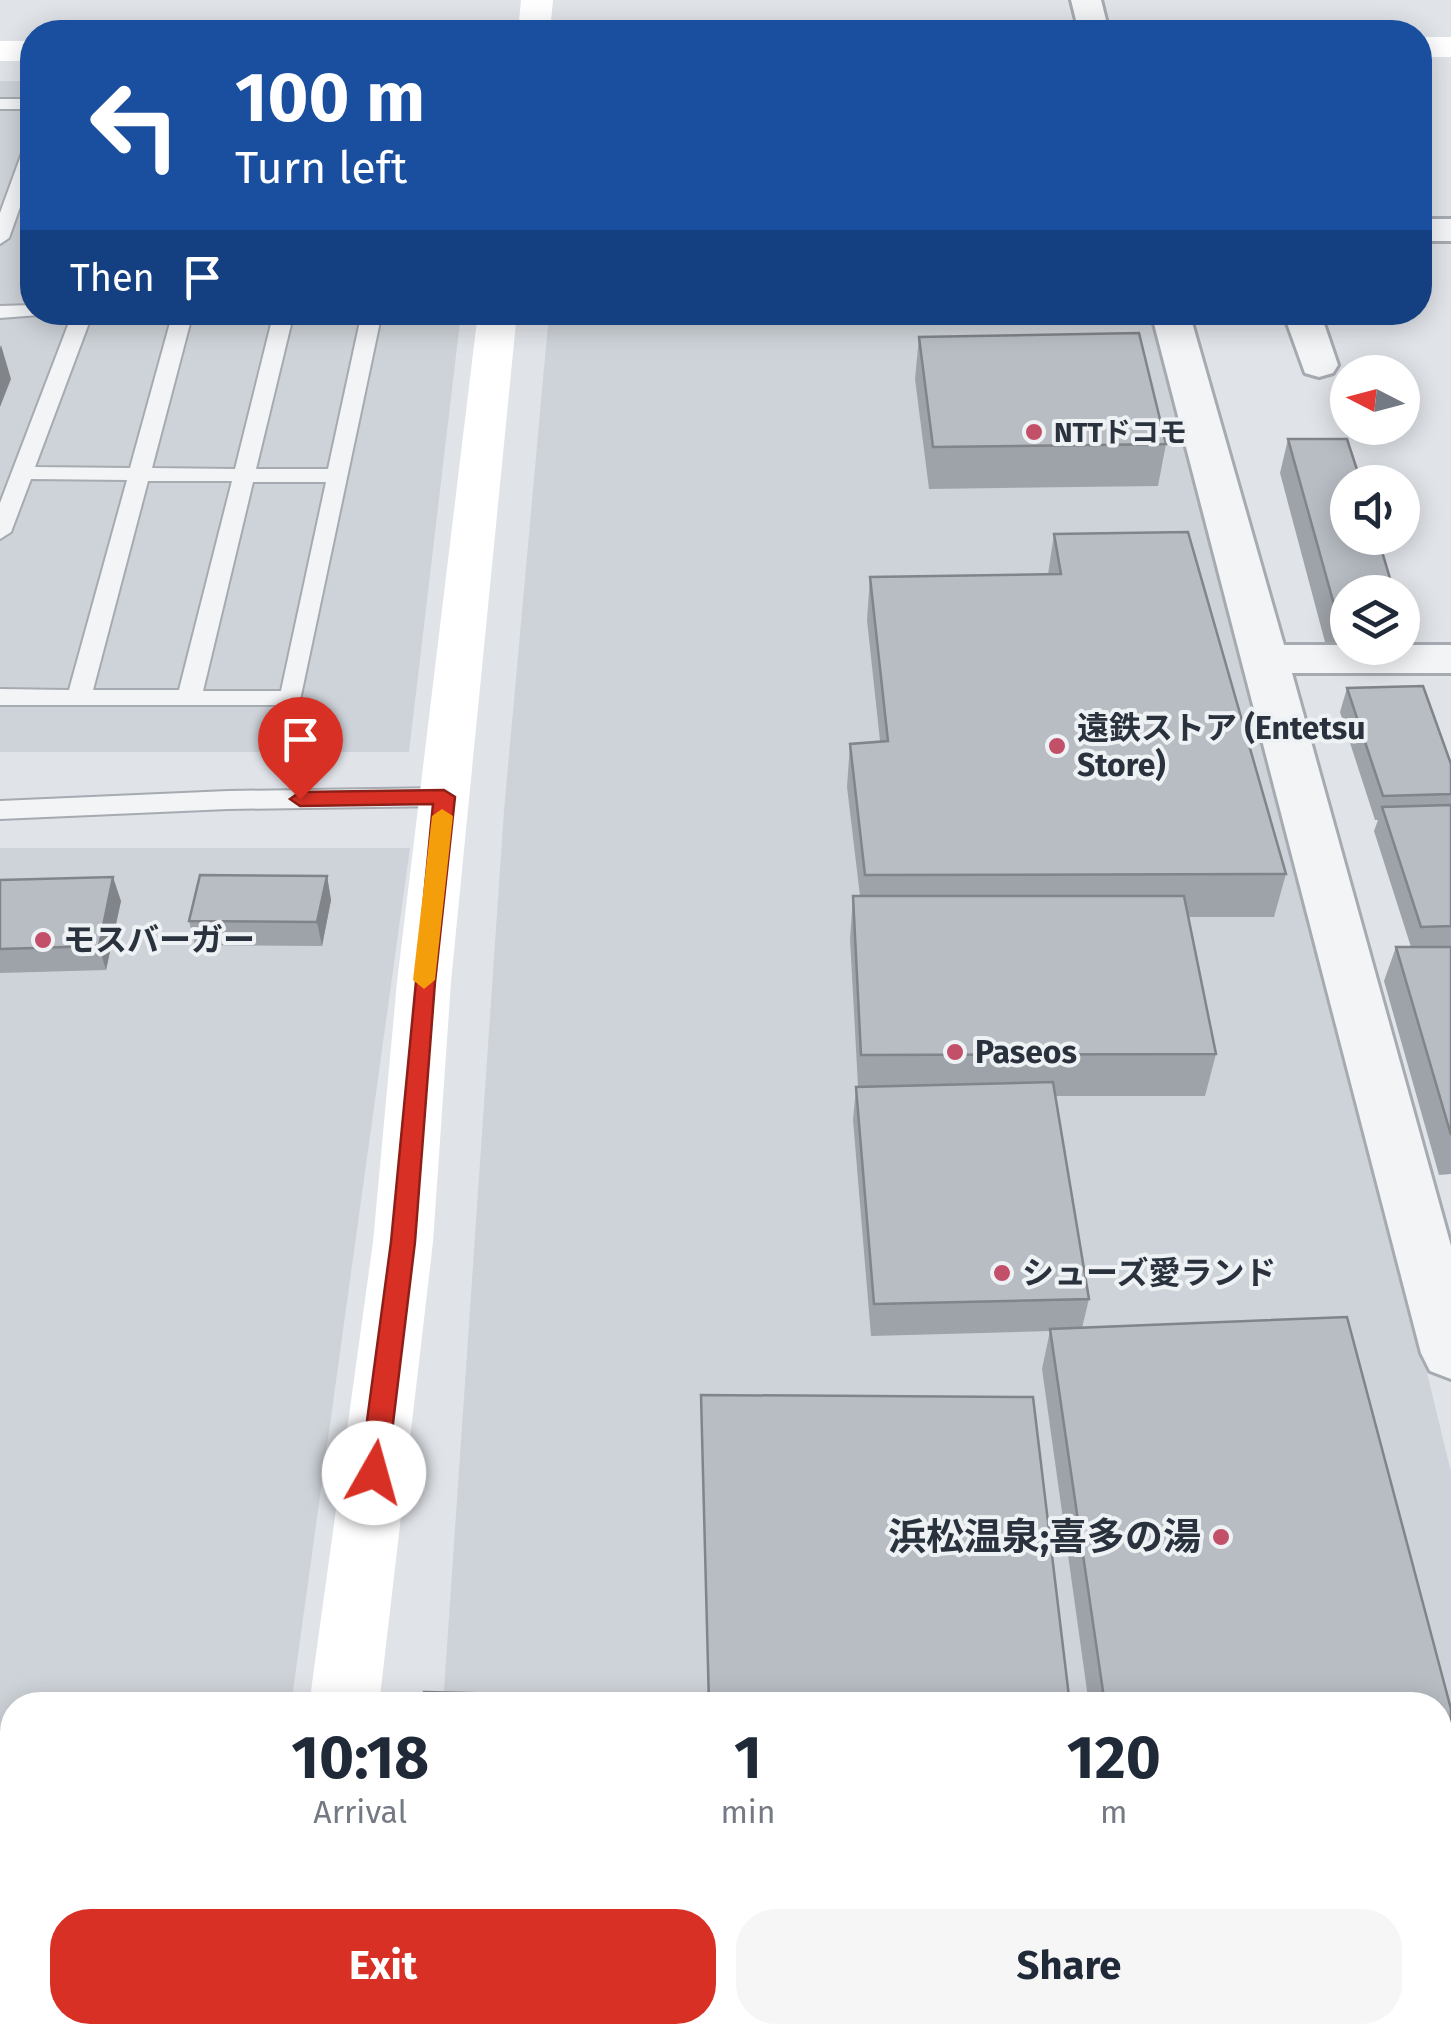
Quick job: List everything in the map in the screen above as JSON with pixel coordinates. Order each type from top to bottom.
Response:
[{"type":"street","points":[[346,1692],[403,1242],[424,982],[497,325]]},
{"type":"street","points":[[1174,325],[1451,1353]]},
{"type":"street","points":[[1305,325],[1319,365]]},
{"type":"street","points":[[1265,659],[1451,659]]},
{"type":"lane","points":[[0,238],[20,183]]},
{"type":"lane","points":[[0,532],[78,325]]},
{"type":"lane","points":[[79,698],[180,325]]},
{"type":"lane","points":[[189,698],[281,325]]},
{"type":"lane","points":[[0,698],[290,699],[369,325]]},
{"type":"lane","points":[[22,473],[338,476]]},
{"type":"lane","points":[[0,810],[228,800],[444,797]]},
{"type":"shaded area","points":[[0,81],[20,81],[20,325],[460,325],[409,752],[0,752]]},
{"type":"shaded area","points":[[548,325],[1158,325],[1326,956],[1451,1472],[1451,1692],[444,1692],[504,811]]},
{"type":"shaded area","points":[[0,848],[410,848],[293,1692],[0,1692]]},
{"type":"building","points":[[1139,333],[1166,444],[933,447],[919,337]]},
{"type":"building","points":[[1288,439],[1330,439],[1330,445],[1349,445],[1355,465],[1330,465],[1330,555],[1383,555],[1389,575],[1330,575],[1330,590]]},
{"type":"building","points":[[1188,532],[1286,874],[865,875],[850,744],[888,741],[870,577],[1061,574],[1054,534]]},
{"type":"building","points":[[1423,686],[1451,764],[1451,794],[1383,796],[1347,688]]},
{"type":"building","points":[[1451,805],[1451,926],[1421,927],[1382,807]]},
{"type":"building","points":[[200,875],[327,876],[317,922],[189,921]]},
{"type":"building","points":[[113,877],[99,946],[0,949],[0,880]]},
{"type":"building","points":[[853,896],[1184,896],[1216,1054],[861,1055]]},
{"type":"building","points":[[1396,947],[1451,947],[1451,1135]]},
{"type":"building","points":[[1053,1082],[1089,1299],[874,1304],[856,1087]]},
{"type":"building","name":"浜松温泉;喜多の湯","points":[[1347,1317],[1446,1692],[1103,1692],[1050,1329]]},
{"type":"building","points":[[701,1395],[1033,1397],[1068,1692],[709,1692]]},
{"type":"slow traffic","points":[[424,980],[442,816]]},
{"type":"place","name":"NTTドコモ","points":[[1034,432]]},
{"type":"place","name":"遠鉄ストア (Entetsu Store)","points":[[1057,746]]},
{"type":"place","name":"モスバーガー","points":[[43,940]]},
{"type":"place","name":"Paseos","points":[[955,1052]]},
{"type":"place","name":"シューズ愛ランド","points":[[1002,1273]]},
{"type":"place","name":"浜松温泉;喜多の湯","points":[[1221,1537]]},
{"type":"route","points":[[300,799],[444,797],[403,1242],[374,1473]]}]
